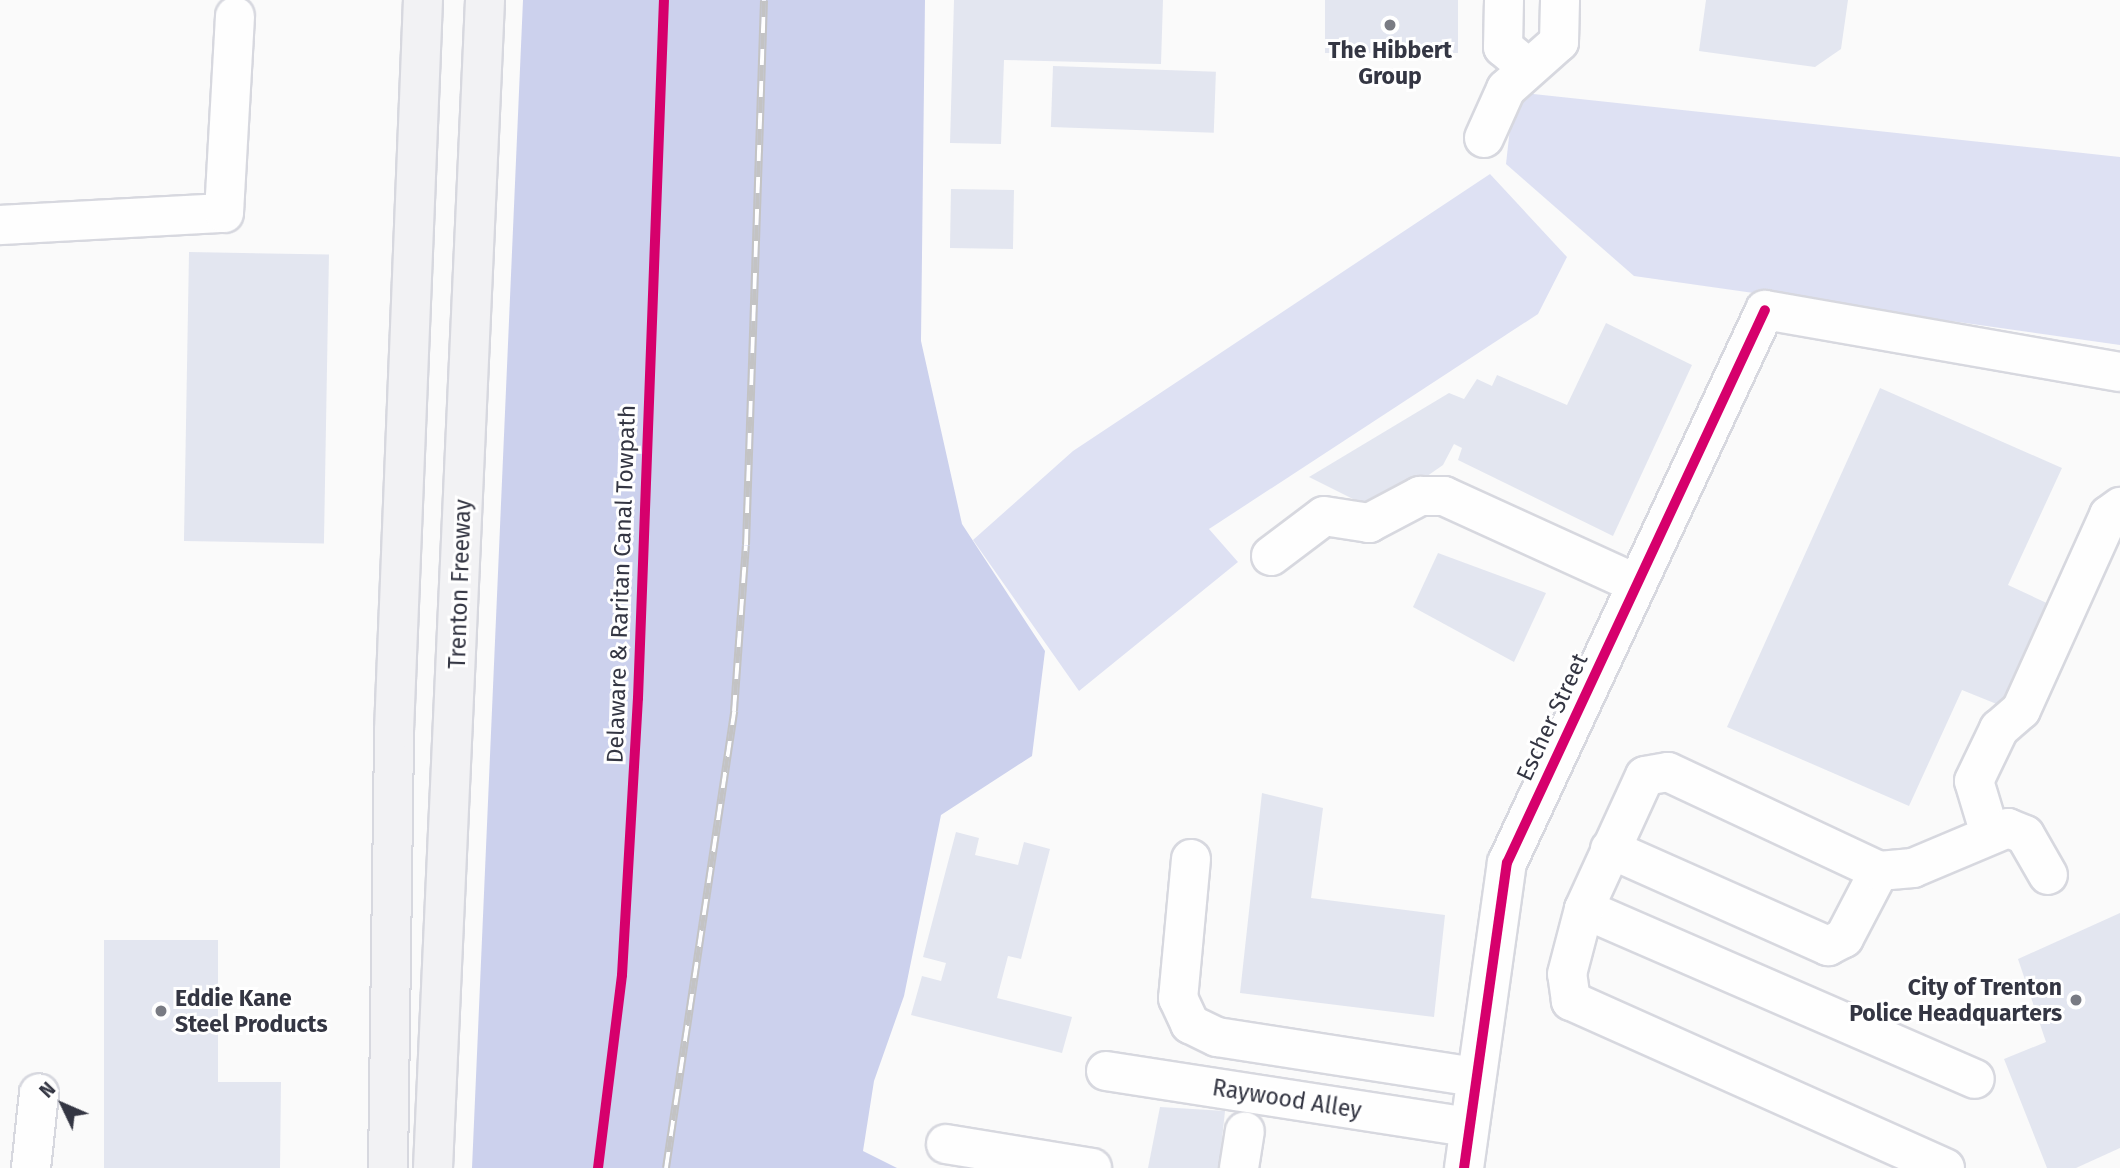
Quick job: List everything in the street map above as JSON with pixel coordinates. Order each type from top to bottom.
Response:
[{"type":"highway","points":[[388,1168],[394,731],[423,0]]},
{"type":"highway","name":"Trenton Freeway","points":[[433,1168],[485,0]]},
{"type":"street","points":[[1504,0],[1503,47],[1527,67]]},
{"type":"street","points":[[1484,138],[1506,89],[1527,67],[1559,41],[1560,0]]},
{"type":"street","points":[[0,225],[224,213],[235,16]]},
{"type":"street","name":"Escher Street","points":[[1464,1168],[1507,863],[1765,310],[2120,372]]},
{"type":"street","points":[[1270,556],[1325,516],[1369,523],[1420,496],[1444,496],[1637,584]]},
{"type":"street","points":[[1990,834],[1975,781],[1999,729],[2021,710],[2109,516],[2120,507]]},
{"type":"street","points":[[1945,1168],[1571,1001],[1567,974],[1584,909],[1645,776],[1668,772],[1880,871],[1913,868],[2008,828],[2025,835],[2048,875]]},
{"type":"street","points":[[1610,849],[1828,946],[1844,939],[1880,871]]},
{"type":"street","points":[[1191,859],[1178,998],[1191,1024],[1217,1037],[1475,1077]]},
{"type":"street","points":[[1584,909],[1975,1079]]},
{"type":"street","name":"Raywood Alley","points":[[1106,1071],[1468,1127]]},
{"type":"street","points":[[31,1168],[38,1093]]},
{"type":"street","points":[[1239,1168],[1245,1130]]},
{"type":"street","points":[[946,1144],[1092,1168]]},
{"type":"shaded area","points":[[523,0],[925,0],[921,341],[962,524],[1045,651],[1032,756],[941,815],[904,996],[874,1081],[863,1151],[897,1168],[472,1168]]},
{"type":"shaded area","points":[[1514,92],[2120,157],[2120,345],[1634,276],[1506,164]]},
{"type":"shaded area","points":[[1490,174],[1567,257],[1538,314],[1209,529],[1238,562],[1079,691],[973,540],[1073,451]]},
{"type":"building","points":[[954,0],[1163,0],[1161,64],[1004,60],[1001,144],[950,143]]},
{"type":"building","name":"The Hibbert Group","points":[[1325,0],[1458,0],[1458,53],[1325,53]]},
{"type":"building","points":[[1706,0],[1848,0],[1841,49],[1815,67],[1699,51]]},
{"type":"building","points":[[1053,66],[1216,72],[1214,133],[1051,127]]},
{"type":"building","points":[[951,189],[1014,190],[1013,249],[950,248]]},
{"type":"building","points":[[189,252],[329,254],[324,543],[184,541]]},
{"type":"building","points":[[1606,323],[1692,365],[1613,536],[1458,460],[1462,448],[1454,444],[1443,465],[1377,511],[1309,477],[1449,393],[1464,399],[1477,379],[1492,386],[1497,375],[1567,405]]},
{"type":"building","points":[[1880,388],[2062,468],[2008,585],[2051,605],[2004,707],[1962,690],[1909,806],[1727,727]]},
{"type":"building","points":[[1438,553],[1546,593],[1514,662],[1413,607]]},
{"type":"building","points":[[1262,793],[1323,808],[1311,898],[1445,915],[1434,1017],[1240,993]]},
{"type":"building","points":[[956,832],[979,838],[975,855],[1018,865],[1024,842],[1050,849],[1021,959],[1008,956],[997,998],[1072,1017],[1062,1053],[911,1015],[922,976],[941,981],[946,963],[923,957]]},
{"type":"building","name":"City of Trenton Police Headquarters","points":[[2120,913],[2120,1148],[2076,1168],[2047,1168],[2004,1059],[2046,1042],[2018,959]]},
{"type":"building","name":"Eddie Kane Steel Products","points":[[104,940],[218,940],[218,1082],[281,1082],[280,1168],[104,1168]]},
{"type":"building","points":[[1160,1107],[1225,1111],[1219,1168],[1148,1168]]},
{"type":"railway","points":[[666,1168],[734,711],[746,545],[764,0]]},
{"type":"cycle path","name":"Delaware & Raritan Canal Towpath","points":[[598,1168],[622,975],[638,698],[664,0]]},
{"type":"cycle path","points":[[1464,1168],[1507,863],[1765,310]]},
{"type":"place","name":"The Hibbert Group","points":[[1390,25]]},
{"type":"place","name":"City of Trenton Police Headquarters","points":[[2076,1000]]},
{"type":"place","name":"Eddie Kane Steel Products","points":[[161,1011]]}]
